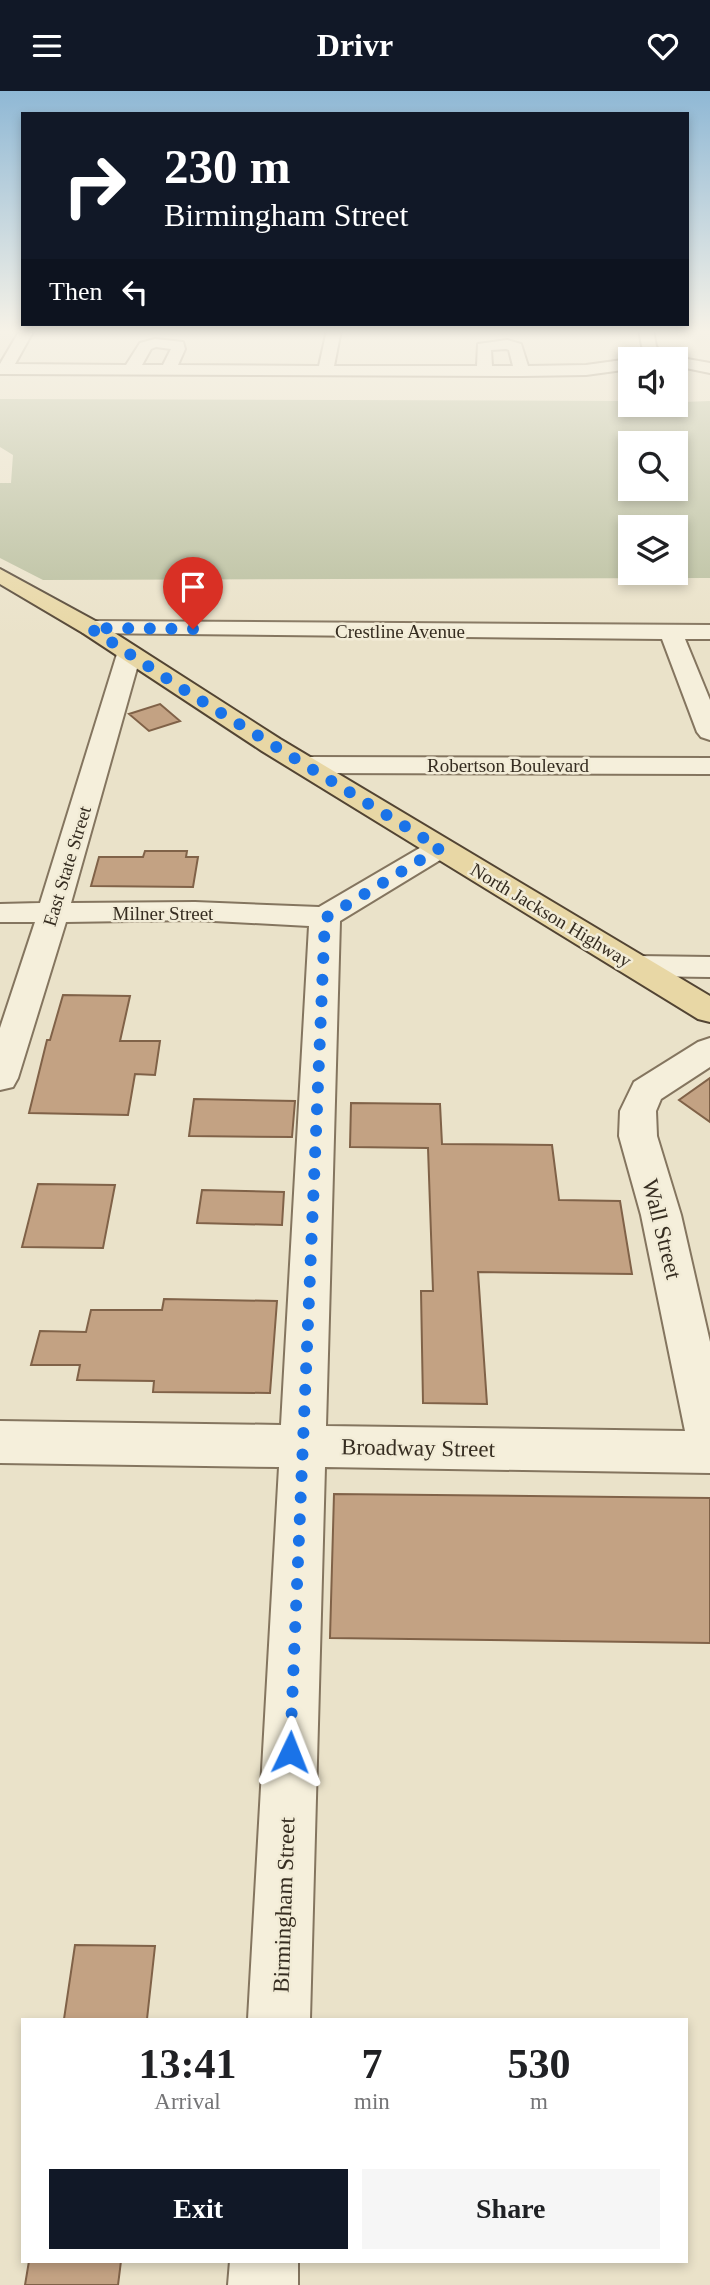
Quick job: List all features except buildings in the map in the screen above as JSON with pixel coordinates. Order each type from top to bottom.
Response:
[{"type":"main road","name":"North Jackson Highway","points":[[0,575],[90,628],[192,695],[440,848],[710,1011]]},
{"type":"street","name":"Crestline Avenue","points":[[90,628],[710,632]]},
{"type":"street","points":[[671,632],[710,732]]},
{"type":"street","name":"East State Street","points":[[0,1078],[53,913],[129,654]]},
{"type":"street","name":"Robertson Boulevard","points":[[306,765],[710,766]]},
{"type":"street","points":[[325,918],[440,848]]},
{"type":"street","name":"Milner Street","points":[[0,913],[195,911],[325,918]]},
{"type":"street","name":"Birmingham Street","points":[[279,2018],[325,918]]},
{"type":"street","points":[[638,966],[710,967]]},
{"type":"street","name":"Wall Street","points":[[710,1050],[648,1091],[638,1111],[638,1136],[661,1215],[710,1441]]},
{"type":"street","name":"Broadway Street","points":[[0,1442],[710,1452]]},
{"type":"street","points":[[263,2285],[264,2263]]},
{"type":"green space","points":[[0,432],[618,432],[618,501],[688,501],[688,432],[710,432],[710,578],[688,578],[688,515],[618,515],[618,578],[43,580],[0,558],[0,483],[11,483],[13,455],[0,447]]},
{"type":"route","points":[[193,629],[90,628],[271,745],[440,848],[325,918],[290,1752]]}]
